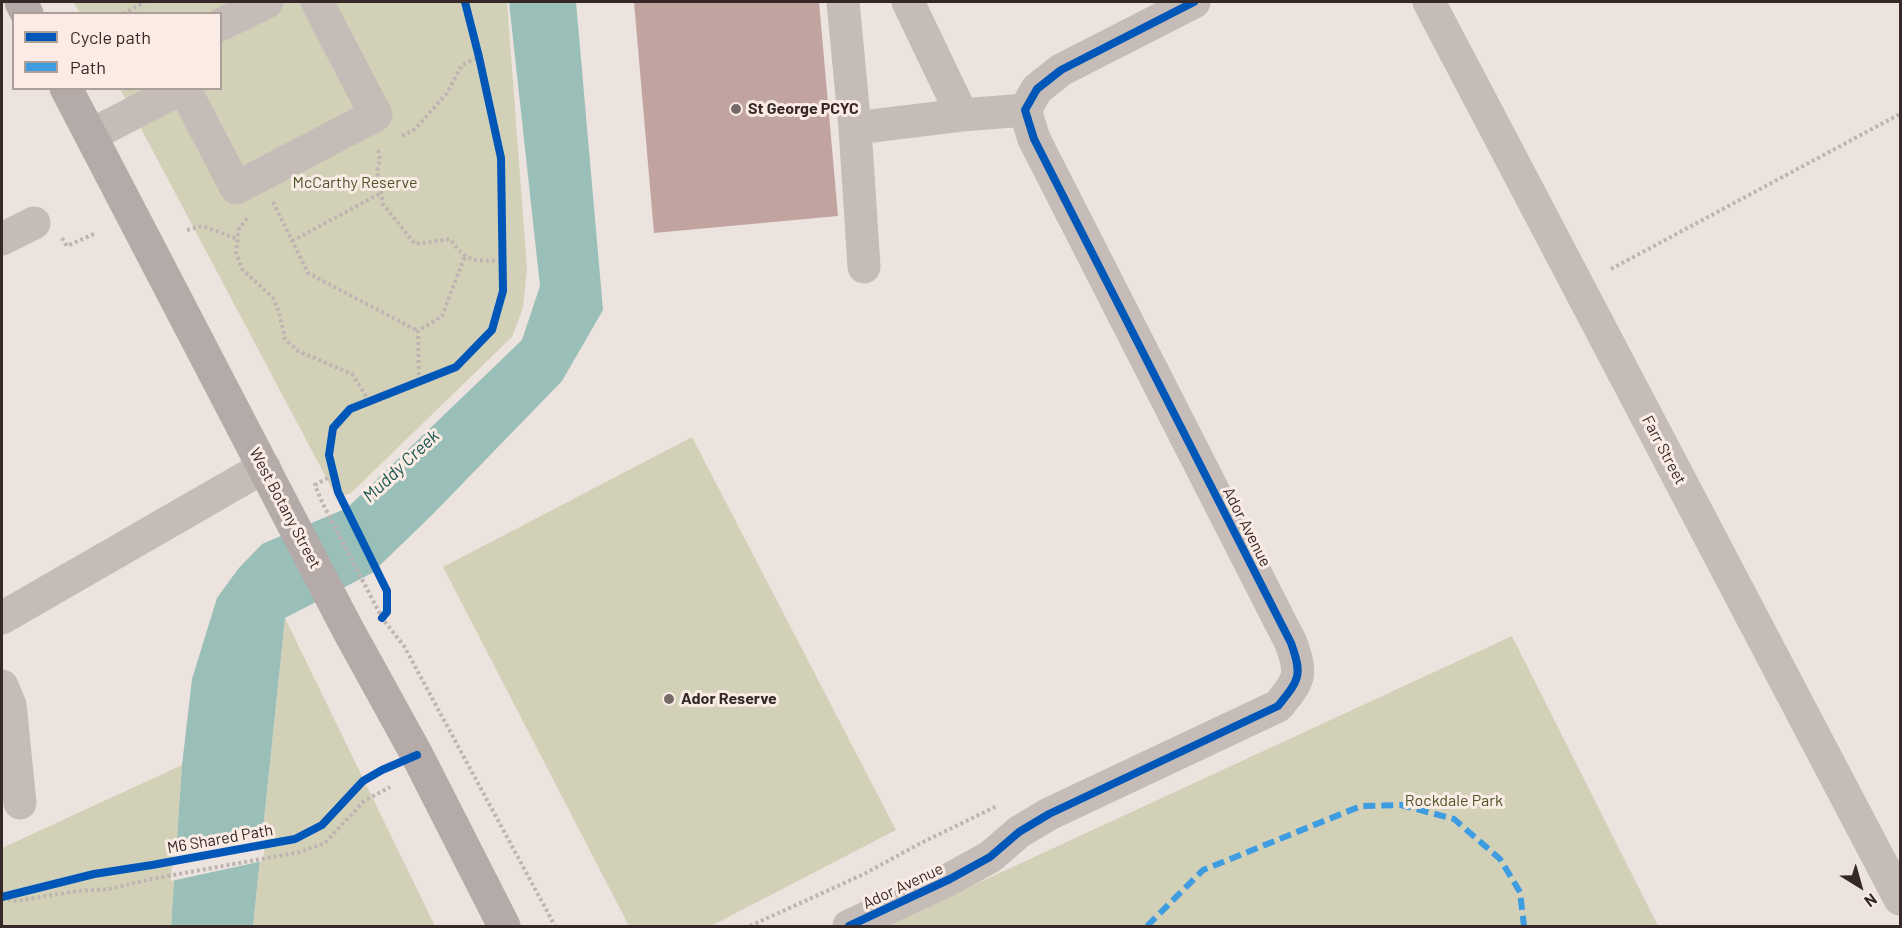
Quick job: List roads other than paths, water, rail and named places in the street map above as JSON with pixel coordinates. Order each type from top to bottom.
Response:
[{"type":"main road","name":"West Botany Street","points":[[73,90],[90,135],[347,628],[417,755],[504,927]]},
{"type":"street","points":[[222,24],[267,2]]},
{"type":"street","points":[[184,90],[236,188],[376,115],[317,2]]},
{"type":"street","points":[[843,2],[855,128],[864,267]]},
{"type":"street","points":[[908,2],[962,115]]},
{"type":"street","points":[[855,128],[1025,110],[1037,89],[1060,70],[1194,2]]},
{"type":"street","name":"Farr Street","points":[[1429,2],[1900,899]]},
{"type":"street","points":[[90,135],[179,90]]},
{"type":"street","name":"Ador Avenue","points":[[849,927],[950,879],[990,857],[1019,832],[1049,814],[1278,706],[1294,686],[1299,665],[1291,643],[1034,139],[1025,110]]},
{"type":"street","points":[[2,239],[34,223]]},
{"type":"street","points":[[2,618],[270,479]]},
{"type":"street","points":[[2,686],[10,705],[20,803]]},
{"type":"water","name":"Muddy Creek","points":[[509,2],[576,2],[603,310],[562,381],[433,514],[372,573],[285,618],[253,926],[171,926],[182,765],[192,679],[217,598],[238,569],[262,544],[347,508],[522,340],[540,286]]},
{"type":"place","name":"St George PCYC","points":[[736,109]]},
{"type":"place","name":"Ador Reserve","points":[[669,699]]},
{"type":"park label","name":"McCarthy Reserve","points":[[355,183]]},
{"type":"park label","name":"Rockdale Park","points":[[1454,801]]}]
